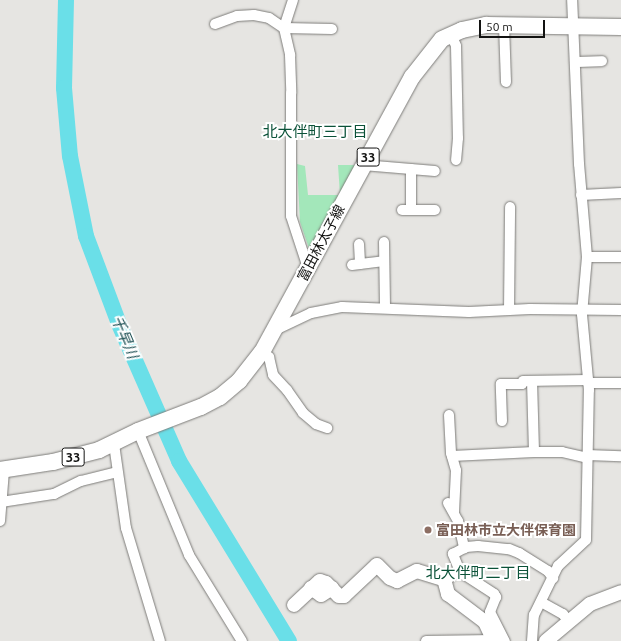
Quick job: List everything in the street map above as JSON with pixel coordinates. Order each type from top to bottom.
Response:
[{"type":"main road","name":"富田林太子線","points":[[2,470],[74,457],[114,444],[140,430],[186,413],[226,392],[246,374],[262,352],[418,67],[435,46],[451,34],[478,26],[621,27]]},
{"type":"street","points":[[293,0],[284,28],[289,51],[291,93],[292,222],[308,268]]},
{"type":"street","points":[[532,641],[532,622],[553,578],[563,560],[586,540],[588,381],[583,311],[587,257],[581,195],[572,0]]},
{"type":"street","points":[[215,24],[236,16],[254,15],[269,18],[284,28],[332,29]]},
{"type":"street","points":[[504,25],[506,82]]},
{"type":"street","points":[[451,34],[456,46],[458,138],[456,160]]},
{"type":"street","points":[[575,62],[602,61]]},
{"type":"street","points":[[363,165],[435,171]]},
{"type":"street","points":[[411,169],[406,210],[435,210]]},
{"type":"street","points":[[581,195],[621,192]]},
{"type":"street","points":[[509,310],[510,207]]},
{"type":"street","points":[[384,242],[385,308]]},
{"type":"street","points":[[359,244],[356,264],[384,261]]},
{"type":"street","points":[[587,257],[621,257]]},
{"type":"street","points":[[273,331],[311,313],[334,308],[385,308],[469,312],[509,310],[621,310]]},
{"type":"street","points":[[262,352],[269,357],[273,376],[287,390],[303,413],[312,422],[327,428]]},
{"type":"street","points":[[502,421],[501,384],[522,384],[523,381],[588,381],[621,383]]},
{"type":"street","points":[[532,381],[534,452]]},
{"type":"street","points":[[449,415],[452,456],[456,470],[454,512]]},
{"type":"street","points":[[140,430],[189,555],[242,641]]},
{"type":"street","points":[[114,444],[116,472],[126,528],[160,641]]},
{"type":"street","points":[[452,456],[534,452],[562,452],[587,456],[621,456]]},
{"type":"street","points":[[0,521],[2,470]]},
{"type":"street","points":[[1,502],[54,494],[81,481],[116,472]]},
{"type":"street","points":[[448,503],[454,512],[462,534],[464,548]]},
{"type":"street","points":[[460,574],[453,554],[464,548],[478,546],[508,549],[548,571],[553,578]]},
{"type":"street","points":[[294,605],[320,581],[332,588],[339,596],[344,596],[377,565],[390,578],[397,581],[417,571],[439,576],[445,581],[448,594],[485,622],[497,641]]},
{"type":"street","points":[[445,581],[456,573],[460,574],[496,597],[490,612],[497,641]]},
{"type":"street","points":[[546,641],[599,598],[621,592]]},
{"type":"street","points":[[541,602],[563,614],[569,622]]},
{"type":"street","points":[[426,641],[497,641]]},
{"type":"green space","points":[[297,164],[305,166],[308,195],[340,195],[338,165],[359,165],[311,254],[300,222]]},
{"type":"waterway","name":"千早川","points":[[66,0],[64,88],[70,156],[86,236],[119,324],[179,461],[289,641]]},
{"type":"place","name":"富田林市立大伴保育園","points":[[428,530]]},
{"type":"district","name":"北大伴町三丁目","points":[[315,132]]},
{"type":"district","name":"北大伴町二丁目","points":[[478,573]]}]
